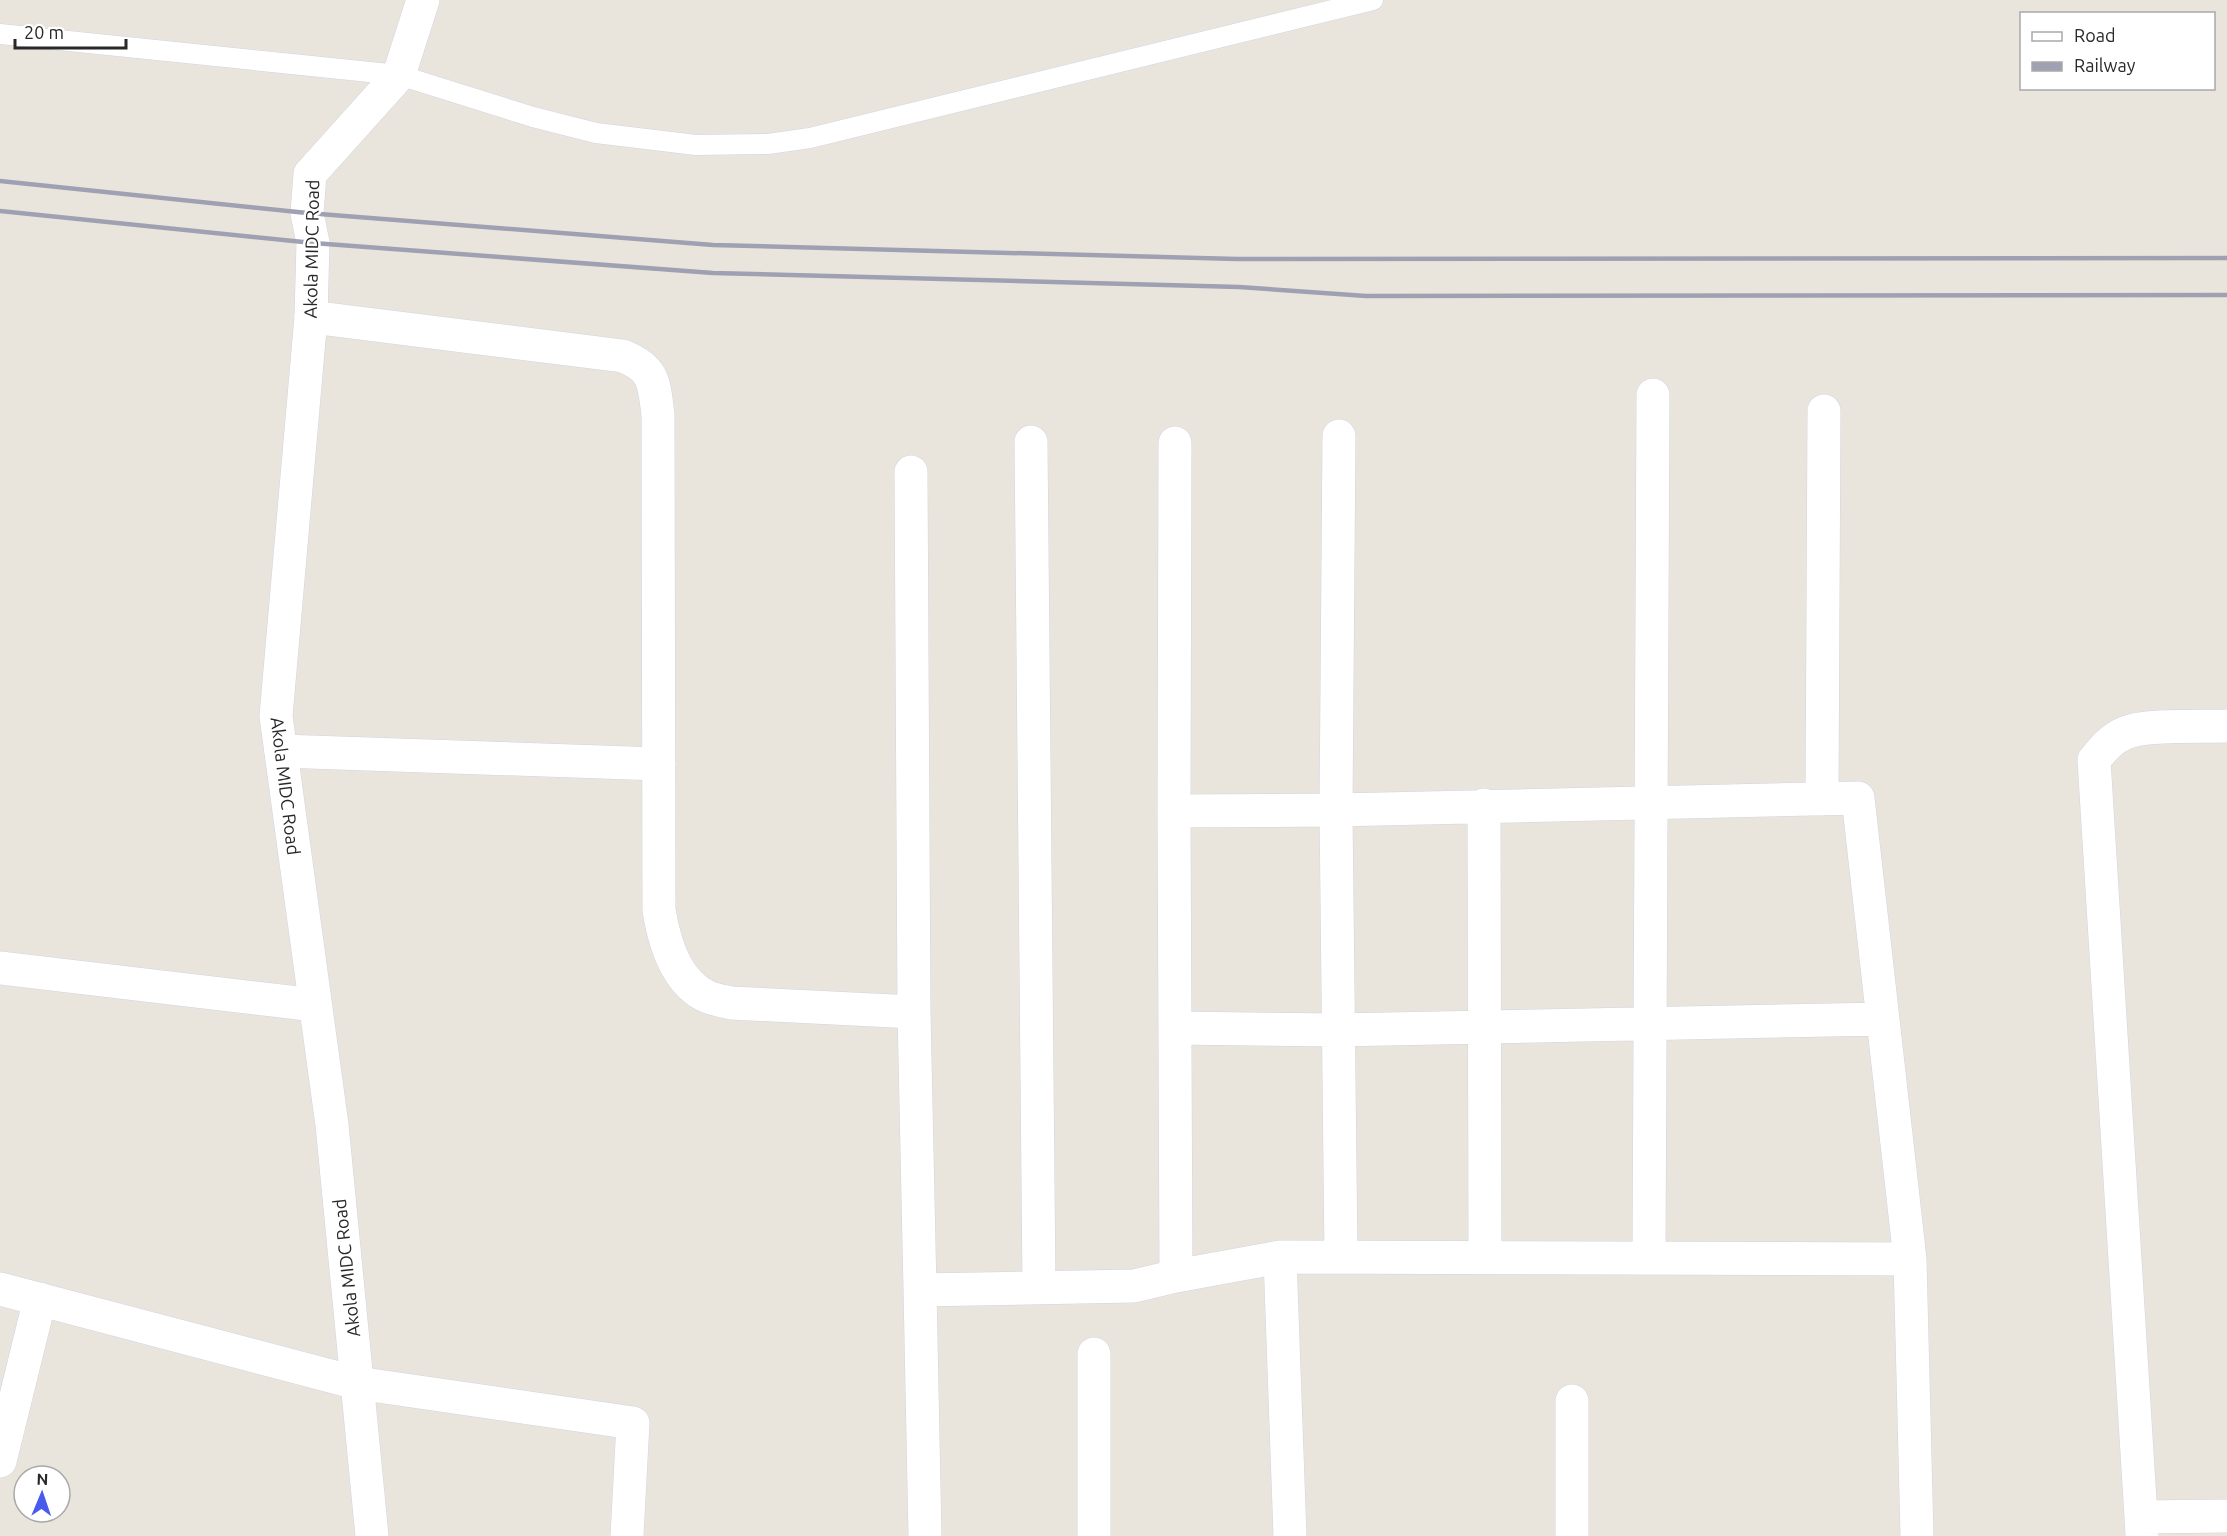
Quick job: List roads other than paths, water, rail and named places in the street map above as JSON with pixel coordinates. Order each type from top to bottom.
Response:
[{"type":"street","name":"Akola MIDC Road","points":[[372,1536],[332,1125],[276,716],[311,317],[313,243],[308,213],[310,174],[399,75],[423,0]]},
{"type":"street","points":[[311,317],[623,356],[640,363],[650,375],[658,415],[659,910],[662,930],[675,962],[692,986],[707,997],[731,1003],[914,1012]]},
{"type":"street","points":[[1648,1258],[1653,395]]},
{"type":"street","points":[[1822,799],[1824,411]]},
{"type":"street","points":[[1339,436],[1336,810],[1341,1257]]},
{"type":"street","points":[[1031,442],[1039,1287]]},
{"type":"street","points":[[1175,443],[1176,1276]]},
{"type":"street","points":[[911,472],[914,1012],[925,1536]]},
{"type":"street","points":[[2227,726],[2133,730],[2107,744],[2094,760],[2141,1527],[2227,1516]]},
{"type":"street","points":[[281,751],[659,764]]},
{"type":"street","points":[[1174,811],[1336,810],[1858,798],[1910,1259],[1917,1536]]},
{"type":"street","points":[[1484,806],[1485,1257]]},
{"type":"street","points":[[0,968],[315,1005]]},
{"type":"street","points":[[1176,1028],[1337,1030],[1882,1019]]},
{"type":"street","points":[[920,1290],[1134,1286],[1280,1257],[1910,1259]]},
{"type":"street","points":[[1280,1257],[1290,1536]]},
{"type":"street","points":[[0,1289],[357,1383],[633,1423],[627,1536]]},
{"type":"street","points":[[0,1461],[40,1299]]},
{"type":"street","points":[[1094,1354],[1094,1536]]},
{"type":"street","points":[[1572,1401],[1572,1536]]},
{"type":"lane","points":[[0,34],[399,75],[534,117],[596,133],[696,146],[768,144],[810,138],[1373,0]]},
{"type":"railway","points":[[0,181],[307,213],[713,245],[1237,259],[2227,258]]},
{"type":"railway","points":[[0,211],[313,243],[713,273],[1239,287],[1366,296],[2227,295]]}]
